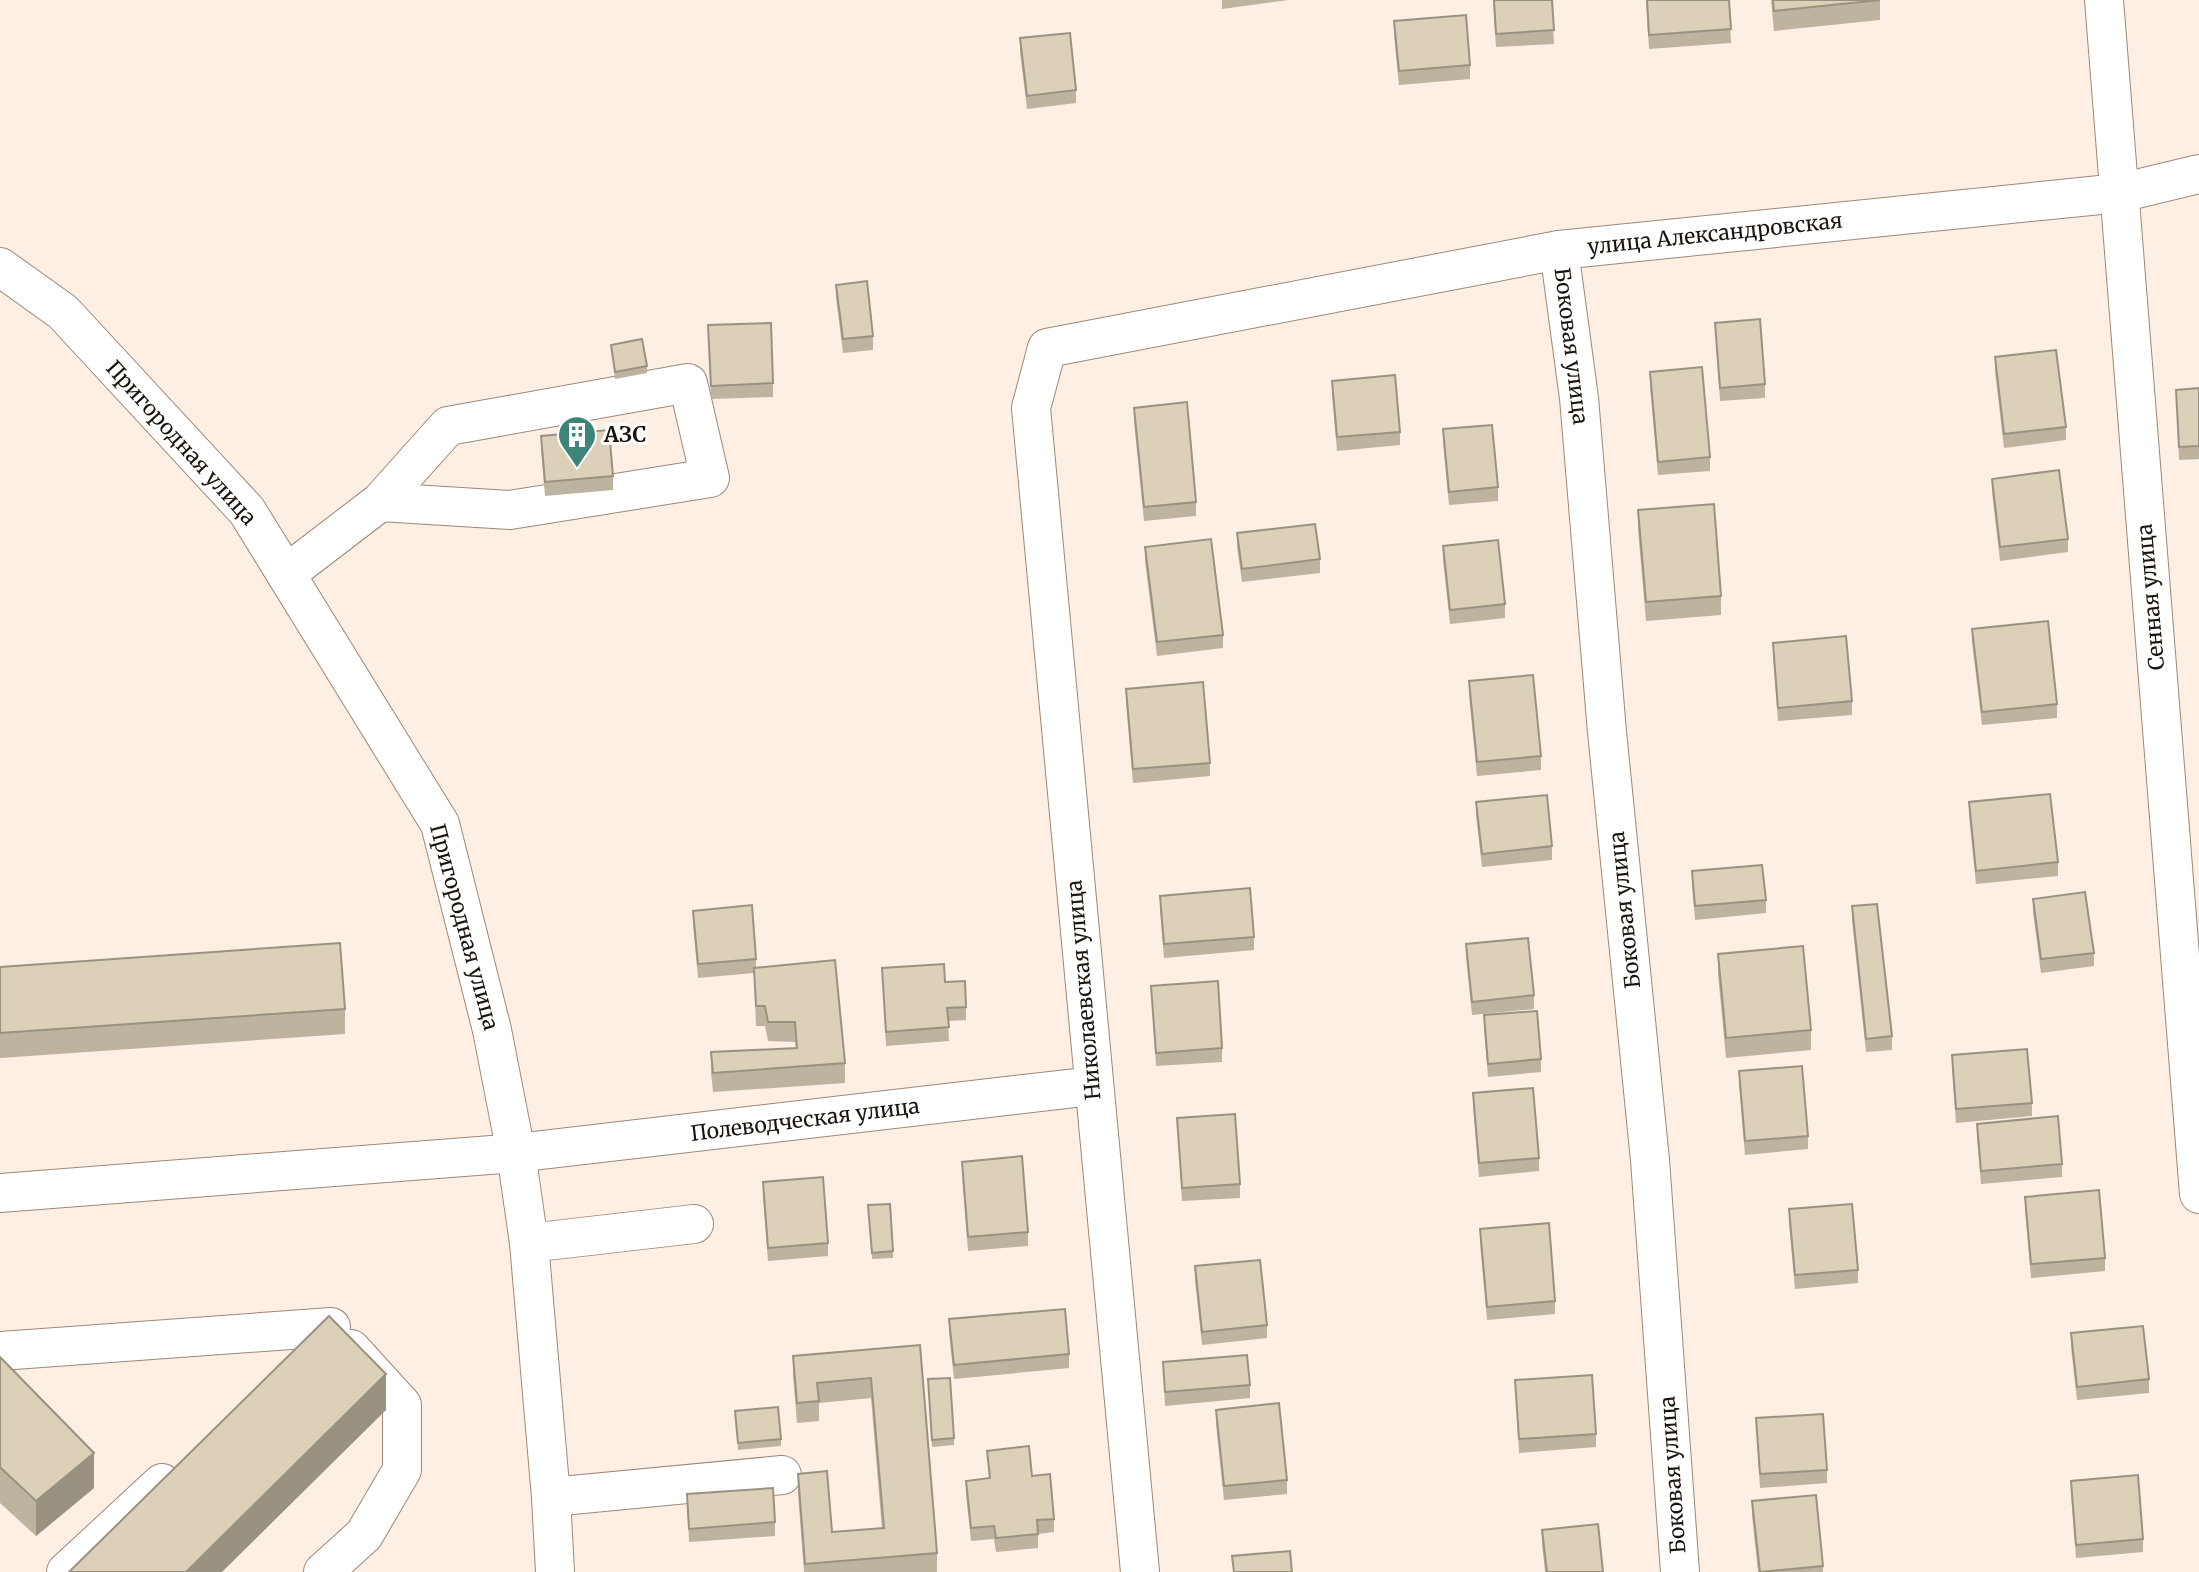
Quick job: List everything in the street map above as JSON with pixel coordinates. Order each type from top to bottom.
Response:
[{"type":"street","name":"Сенная улица","points":[[2104,0],[2199,1194]]},
{"type":"street","name":"улица Александровская","points":[[1031,408],[1047,348],[1559,250],[2120,193],[2199,174]]},
{"type":"street","name":"Боковая улица","points":[[1559,250],[1579,398],[1608,746],[1650,1160],[1680,1572]]},
{"type":"street","name":"Пригородная улица","points":[[0,267],[63,312],[247,511],[440,824],[492,1030],[516,1153],[529,1242],[555,1572]]},
{"type":"street","points":[[286,573],[380,502],[448,426],[688,383],[710,478],[510,510],[380,502]]},
{"type":"street","name":"Николаевская улица","points":[[1031,408],[1140,1572]]},
{"type":"street","name":"Полеводческая улица","points":[[0,1193],[516,1153],[1093,1086]]},
{"type":"street","points":[[529,1242],[694,1224]]},
{"type":"street","points":[[0,1352],[331,1327]]},
{"type":"street","points":[[290,1365],[331,1327]]},
{"type":"street","points":[[331,1327],[402,1405],[402,1470],[364,1535],[355,1572]]},
{"type":"street","points":[[66,1572],[188,1459]]},
{"type":"street","points":[[551,1497],[782,1475]]},
{"type":"street","points":[[323,1572],[364,1535]]},
{"type":"building","points":[[1494,0],[1552,0],[1554,30],[1496,34]]},
{"type":"building","points":[[1647,0],[1729,0],[1731,29],[1649,35]]},
{"type":"building","points":[[1773,0],[1880,0],[1774,11]]},
{"type":"building","points":[[1466,15],[1470,65],[1399,71],[1394,21]]},
{"type":"building","points":[[1070,33],[1076,90],[1027,96],[1020,38]]},
{"type":"building","points":[[867,281],[873,336],[843,339],[836,285]]},
{"type":"building","points":[[1760,319],[1765,384],[1720,388],[1715,323]]},
{"type":"building","points":[[771,323],[773,383],[711,386],[708,325]]},
{"type":"building","points":[[642,339],[647,366],[615,372],[611,345]]},
{"type":"building","points":[[2056,350],[2066,427],[2004,434],[1995,357]]},
{"type":"building","points":[[1702,367],[1710,457],[1658,462],[1650,372]]},
{"type":"building","points":[[1395,375],[1400,432],[1337,437],[1332,381]]},
{"type":"building","points":[[2199,388],[2199,446],[2179,447],[2176,390]]},
{"type":"building","points":[[1187,402],[1196,502],[1144,507],[1134,408]]},
{"type":"building","points":[[1492,425],[1498,487],[1449,492],[1443,429]]},
{"type":"building","name":"АЗС","points":[[609,430],[613,476],[545,482],[541,436]]},
{"type":"building","points":[[2059,470],[2068,539],[2000,547],[1992,479]]},
{"type":"building","points":[[1714,504],[1721,596],[1646,602],[1638,510]]},
{"type":"building","points":[[1315,524],[1320,559],[1242,569],[1237,533]]},
{"type":"building","points":[[1211,539],[1223,635],[1157,642],[1145,547]]},
{"type":"building","points":[[1498,540],[1505,604],[1450,610],[1443,546]]},
{"type":"building","points":[[2048,621],[2057,704],[1982,712],[1972,629]]},
{"type":"building","points":[[1846,636],[1852,701],[1778,708],[1773,643]]},
{"type":"building","points":[[1533,675],[1541,756],[1477,762],[1469,681]]},
{"type":"building","points":[[1203,682],[1210,763],[1133,769],[1126,689]]},
{"type":"building","points":[[2050,794],[2058,862],[1976,871],[1969,802]]},
{"type":"building","points":[[1547,795],[1552,846],[1482,854],[1476,802]]},
{"type":"building","points":[[1762,865],[1766,900],[1695,906],[1692,871]]},
{"type":"building","points":[[1250,888],[1254,937],[1164,944],[1160,896]]},
{"type":"building","points":[[2085,892],[2094,953],[2041,959],[2033,899]]},
{"type":"building","points":[[1877,904],[1892,1036],[1866,1039],[1852,906]]},
{"type":"building","points":[[752,905],[756,959],[698,964],[693,911]]},
{"type":"building","points":[[1528,938],[1534,995],[1472,1002],[1466,944]]},
{"type":"building","points":[[340,943],[345,1009],[0,1033],[0,967]]},
{"type":"building","points":[[1803,946],[1811,1030],[1726,1038],[1718,954]]},
{"type":"building","points":[[835,960],[845,1063],[713,1073],[711,1052],[797,1048],[795,1022],[768,1022],[765,1006],[756,1006],[754,968]]},
{"type":"building","points":[[944,964],[945,982],[965,981],[966,1007],[947,1008],[949,1027],[886,1032],[882,968]]},
{"type":"building","points":[[1218,981],[1222,1048],[1156,1053],[1151,986]]},
{"type":"building","points":[[1537,1011],[1541,1059],[1488,1064],[1484,1015]]},
{"type":"building","points":[[2027,1049],[2032,1103],[1956,1109],[1952,1055]]},
{"type":"building","points":[[1802,1066],[1808,1136],[1745,1141],[1739,1071]]},
{"type":"building","points":[[1533,1088],[1539,1158],[1479,1163],[1473,1093]]},
{"type":"building","points":[[1235,1114],[1240,1184],[1182,1188],[1177,1118]]},
{"type":"building","points":[[2058,1116],[2062,1164],[1981,1171],[1977,1124]]},
{"type":"building","points":[[1022,1156],[1028,1232],[968,1237],[962,1162]]},
{"type":"building","points":[[823,1177],[828,1243],[768,1248],[763,1182]]},
{"type":"building","points":[[2099,1190],[2105,1258],[2031,1264],[2025,1197]]},
{"type":"building","points":[[890,1204],[893,1251],[872,1253],[868,1205]]},
{"type":"building","points":[[1852,1204],[1858,1270],[1795,1275],[1789,1209]]},
{"type":"building","points":[[1549,1223],[1555,1301],[1487,1307],[1480,1229]]},
{"type":"building","points":[[1260,1260],[1267,1325],[1202,1332],[1195,1266]]},
{"type":"building","points":[[1065,1309],[1069,1354],[954,1365],[949,1319]]},
{"type":"building","points":[[329,1316],[386,1374],[186,1572],[69,1572]]},
{"type":"building","points":[[2143,1326],[2149,1379],[2077,1387],[2071,1333]]},
{"type":"building","points":[[920,1345],[937,1553],[805,1564],[798,1474],[827,1471],[832,1532],[884,1528],[871,1378],[817,1383],[819,1401],[797,1403],[793,1356]]},
{"type":"building","points":[[1247,1355],[1250,1385],[1165,1392],[1163,1362]]},
{"type":"building","points":[[0,1357],[94,1453],[36,1501],[0,1467]]},
{"type":"building","points":[[1592,1375],[1596,1434],[1519,1439],[1515,1380]]},
{"type":"building","points":[[950,1378],[954,1438],[932,1440],[928,1379]]},
{"type":"building","points":[[1279,1403],[1287,1480],[1224,1486],[1216,1410]]},
{"type":"building","points":[[778,1407],[781,1439],[738,1443],[735,1411]]},
{"type":"building","points":[[1823,1414],[1827,1470],[1760,1474],[1756,1418]]},
{"type":"building","points":[[1029,1446],[1032,1476],[1050,1474],[1054,1519],[1037,1520],[1038,1534],[996,1538],[994,1526],[971,1528],[966,1481],[990,1478],[987,1451]]},
{"type":"building","points":[[2138,1475],[2143,1539],[2076,1545],[2071,1481]]},
{"type":"building","points":[[773,1488],[775,1522],[689,1529],[687,1494]]},
{"type":"building","points":[[1816,1495],[1823,1566],[1760,1572],[1752,1501]]},
{"type":"building","points":[[1598,1524],[1603,1572],[1547,1572],[1542,1530]]},
{"type":"building","points":[[1290,1551],[1292,1572],[1234,1572],[1232,1556]]},
{"type":"place","name":"АЗС","points":[[577,469]]}]
